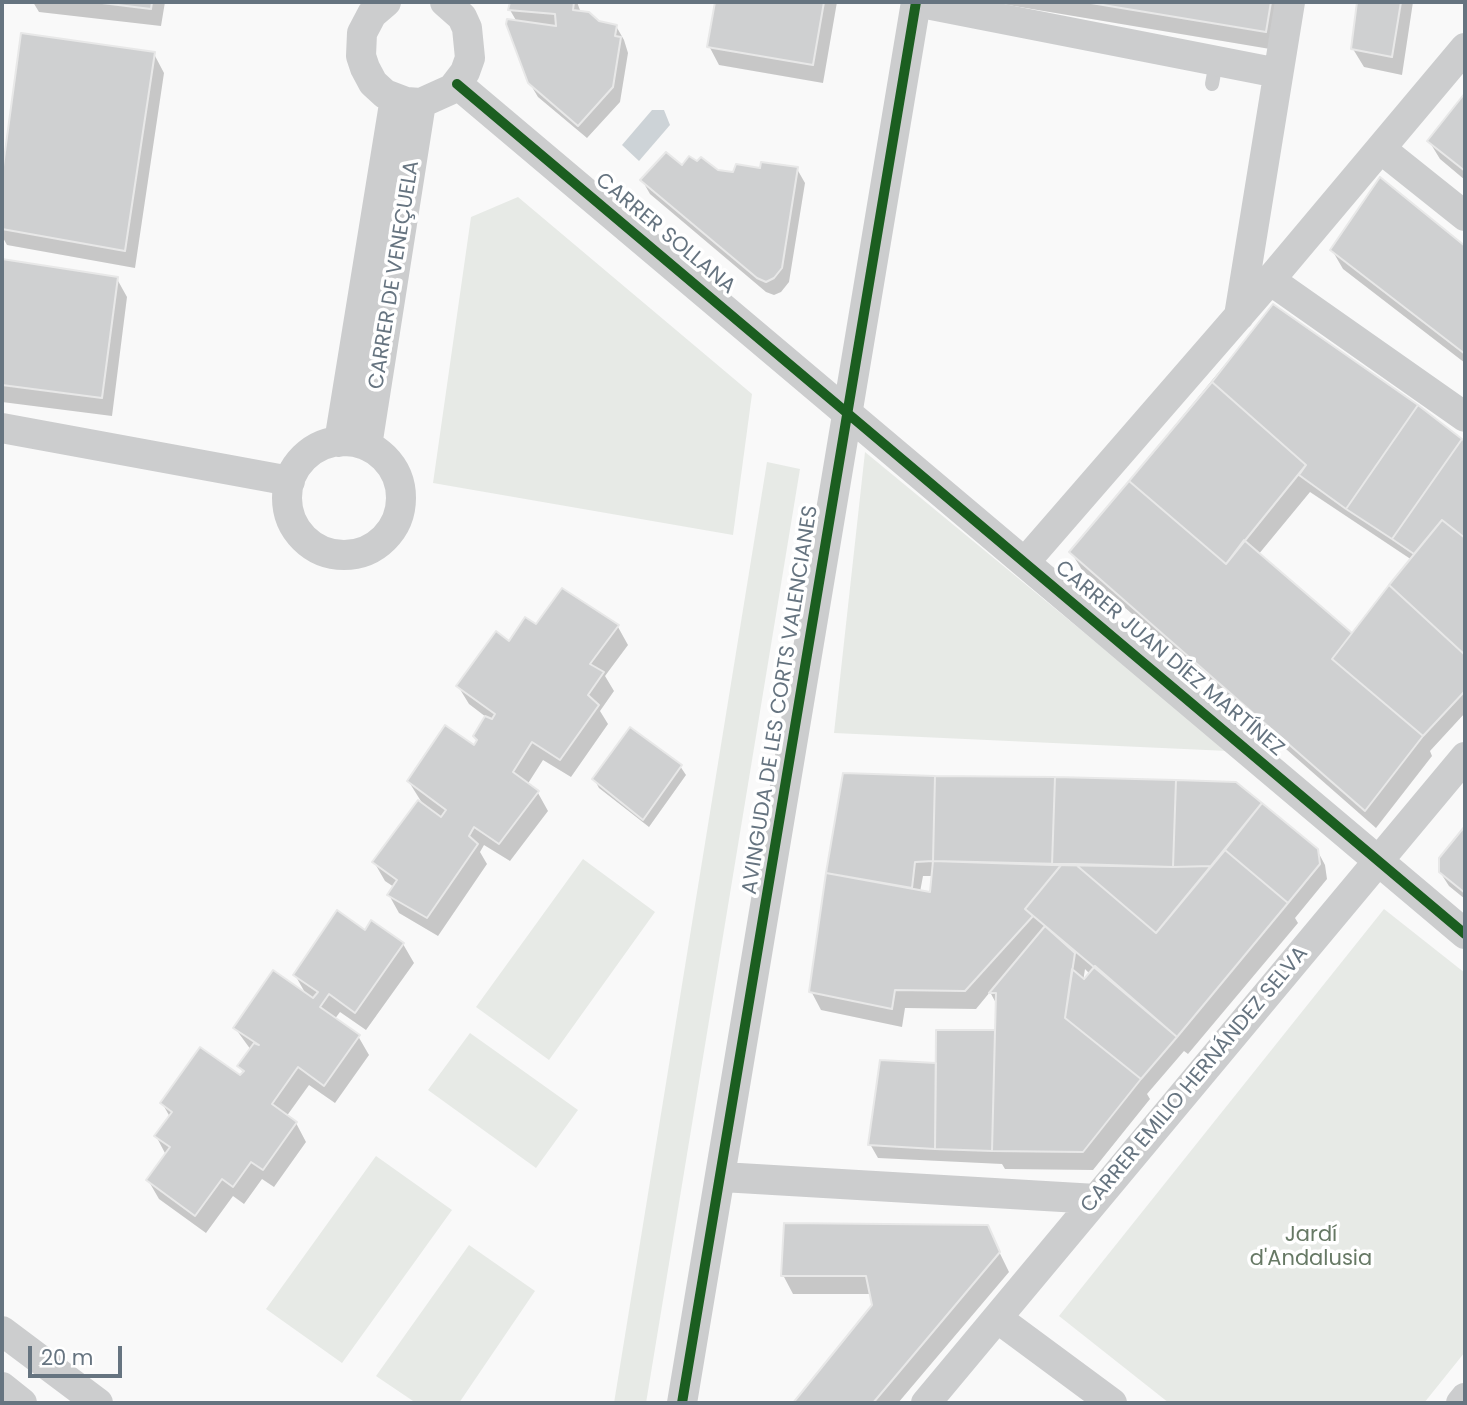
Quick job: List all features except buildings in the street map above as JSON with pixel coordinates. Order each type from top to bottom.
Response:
[{"type":"street","points":[[372,6],[362,33],[361,56],[373,83],[408,100],[446,94],[457,84],[470,58],[471,42],[462,17],[445,2]]},
{"type":"street","points":[[916,2],[1214,73],[1278,73]]},
{"type":"street","name":"AVINGUDA DE LES CORTS VALENCIANES","points":[[682,1403],[722,1178],[916,2]]},
{"type":"street","points":[[1239,316],[1290,2]]},
{"type":"street","points":[[1025,562],[1239,316],[1465,48]]},
{"type":"street","name":"CARRER SOLLANA","points":[[457,84],[849,412]]},
{"type":"street","name":"CARRER DE VENEÇUELA","points":[[353,444],[408,100]]},
{"type":"street","points":[[1381,149],[1465,216]]},
{"type":"street","points":[[1253,228],[1261,249],[1272,258],[1278,270],[1465,417]]},
{"type":"street","name":"CARRER JUAN DÍEZ MARTÍNEZ","points":[[849,412],[1465,934]]},
{"type":"street","points":[[2,428],[290,481]]},
{"type":"street","points":[[353,444],[379,453],[396,475],[401,501],[398,519],[389,534],[368,549],[343,555],[326,552],[310,544],[298,531],[290,515],[287,498],[290,481],[296,469],[314,450],[353,444]]},
{"type":"street","name":"CARRER EMILIO HERNÁNDEZ SELVA","points":[[926,1403],[1465,757]]},
{"type":"street","points":[[722,1178],[1096,1199]]},
{"type":"street","points":[[997,1318],[1112,1403]]},
{"type":"street","points":[[2,1331],[98,1403]]},
{"type":"street","points":[[2,1387],[22,1403]]},
{"type":"street","points":[[1461,1403],[1465,1398]]},
{"type":"green space","points":[[518,197],[752,394],[733,535],[433,483],[471,217]]},
{"type":"green space","points":[[865,452],[1228,751],[834,733]]},
{"type":"green space","points":[[767,462],[800,469],[646,1403],[614,1403]]},
{"type":"green space","points":[[583,859],[655,912],[549,1060],[476,1007]]},
{"type":"green space","name":"Jardí d'Andalusia","points":[[1384,909],[1465,973],[1465,1352],[1424,1403],[1169,1403],[1059,1316]]},
{"type":"green space","points":[[470,1033],[578,1110],[536,1168],[428,1090]]},
{"type":"green space","points":[[376,1156],[452,1210],[342,1363],[266,1309]]},
{"type":"green space","points":[[469,1245],[535,1291],[459,1403],[416,1403],[376,1376]]},
{"type":"shaded area","points":[[652,110],[664,110],[670,125],[639,161],[622,145]]},
{"type":"cycle path","points":[[682,1403],[916,2]]},
{"type":"cycle path","points":[[457,84],[1465,934]]}]
